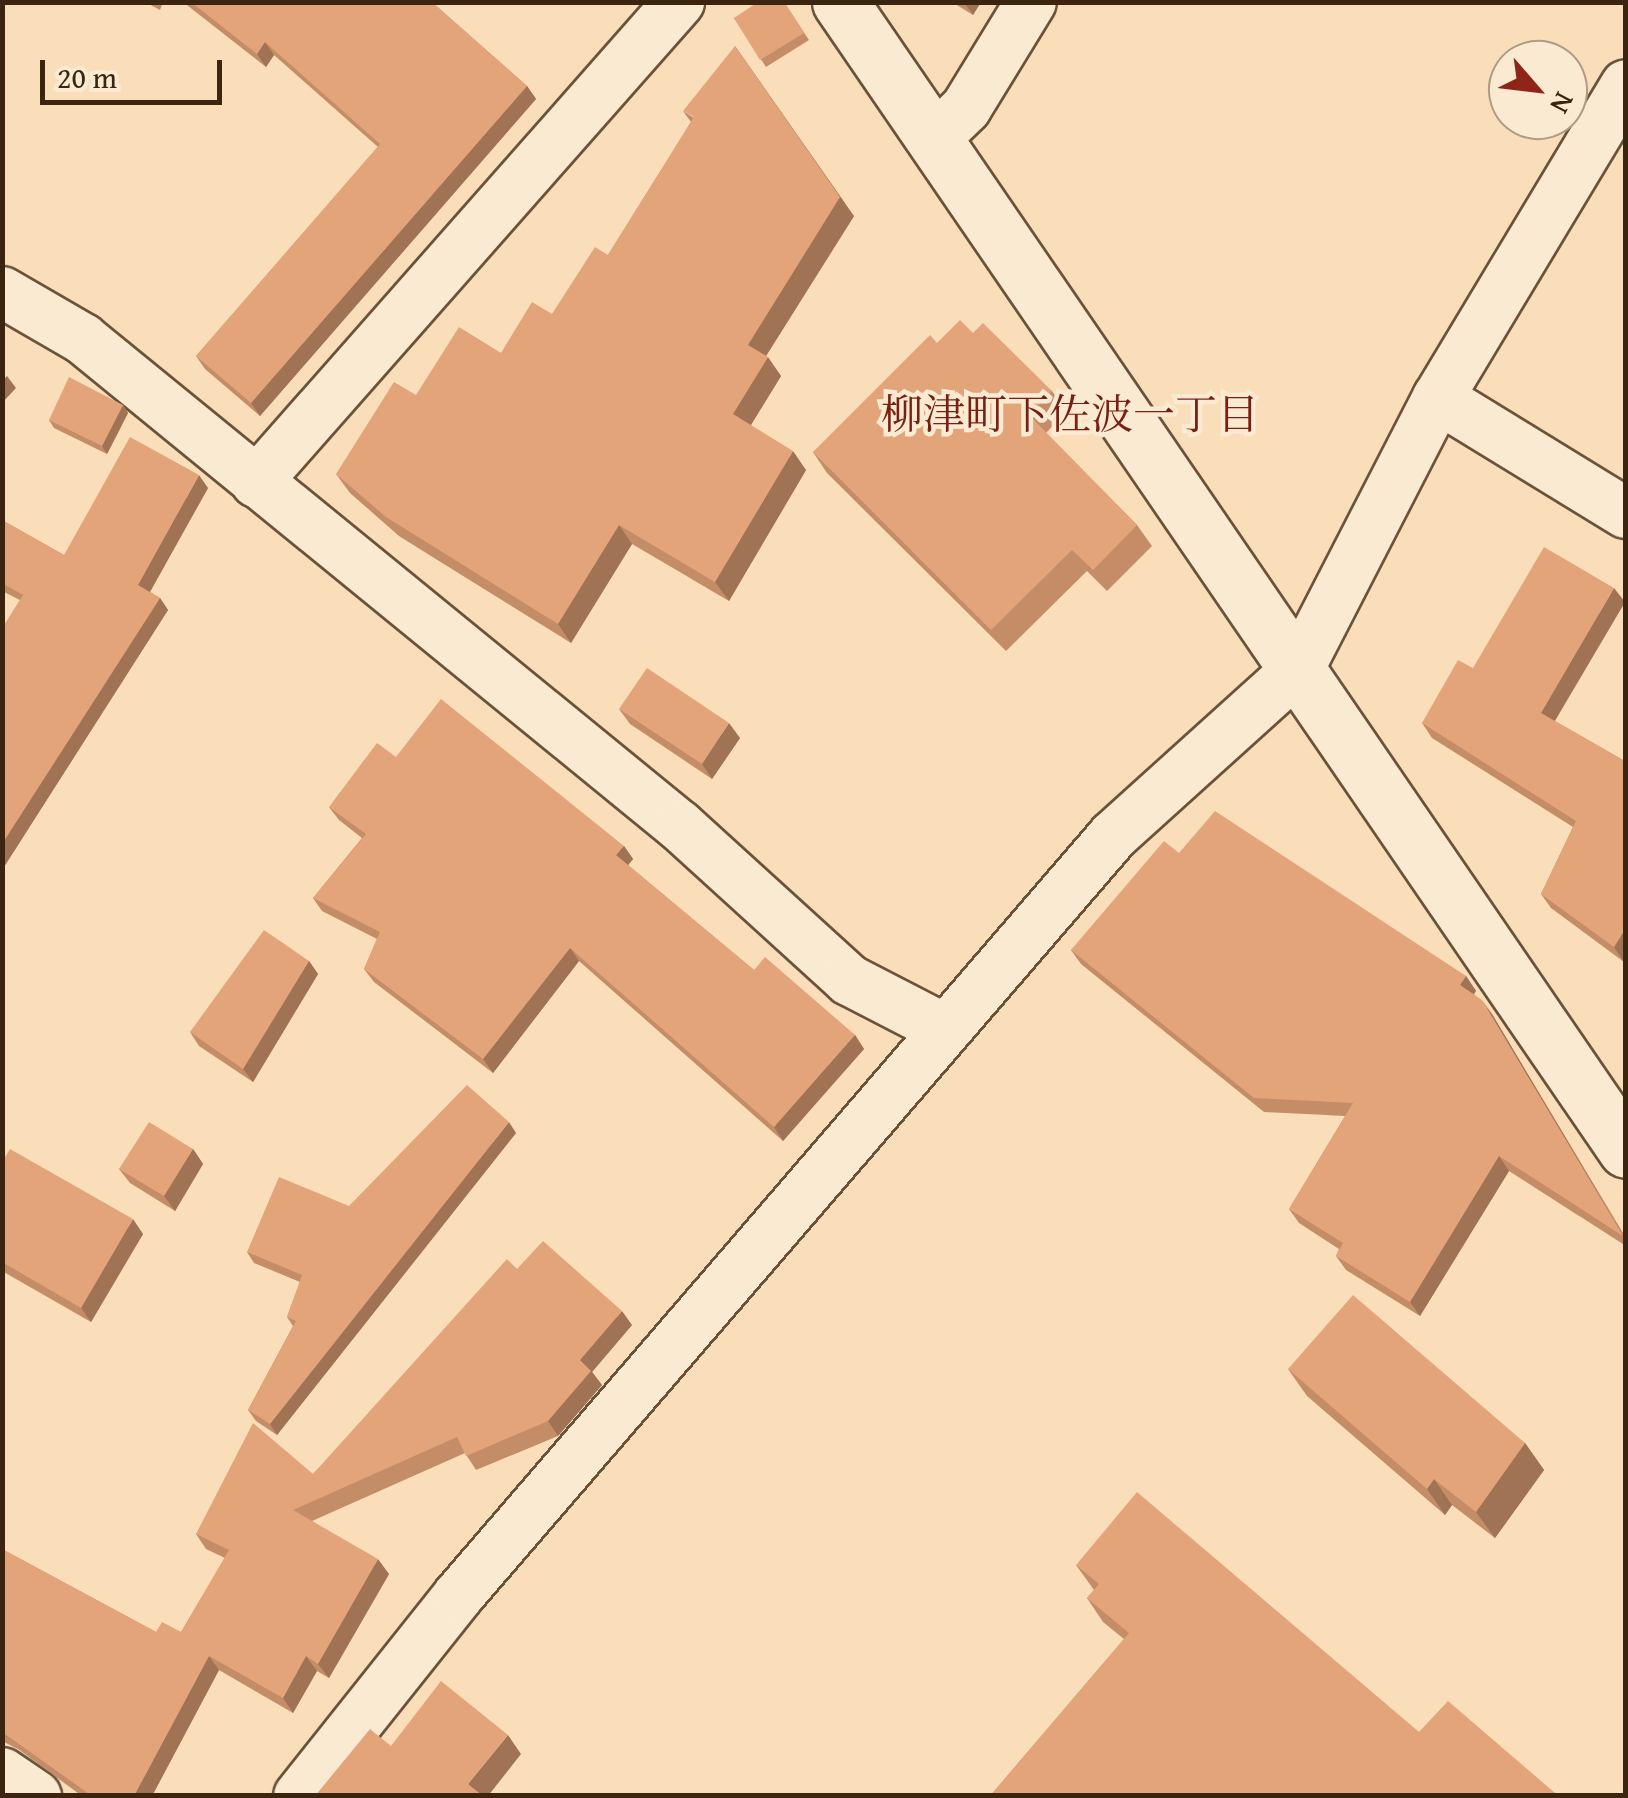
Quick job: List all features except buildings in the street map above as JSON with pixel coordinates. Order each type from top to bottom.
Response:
[{"type":"street","points":[[256,482],[679,2]]},
{"type":"street","points":[[840,2],[1299,668],[1609,1104],[1626,1150]]},
{"type":"street","points":[[934,139],[966,108],[1030,2]]},
{"type":"street","points":[[299,1796],[458,1596],[1113,836],[1299,668],[1438,398],[1626,84]]},
{"type":"street","points":[[2,292],[83,339],[680,826],[848,980],[944,1029]]},
{"type":"street","points":[[1438,398],[1626,513]]},
{"type":"street","points":[[2,1774],[36,1796]]},
{"type":"district","name":"柳津町下佐波一丁目","points":[[1070,414]]}]
